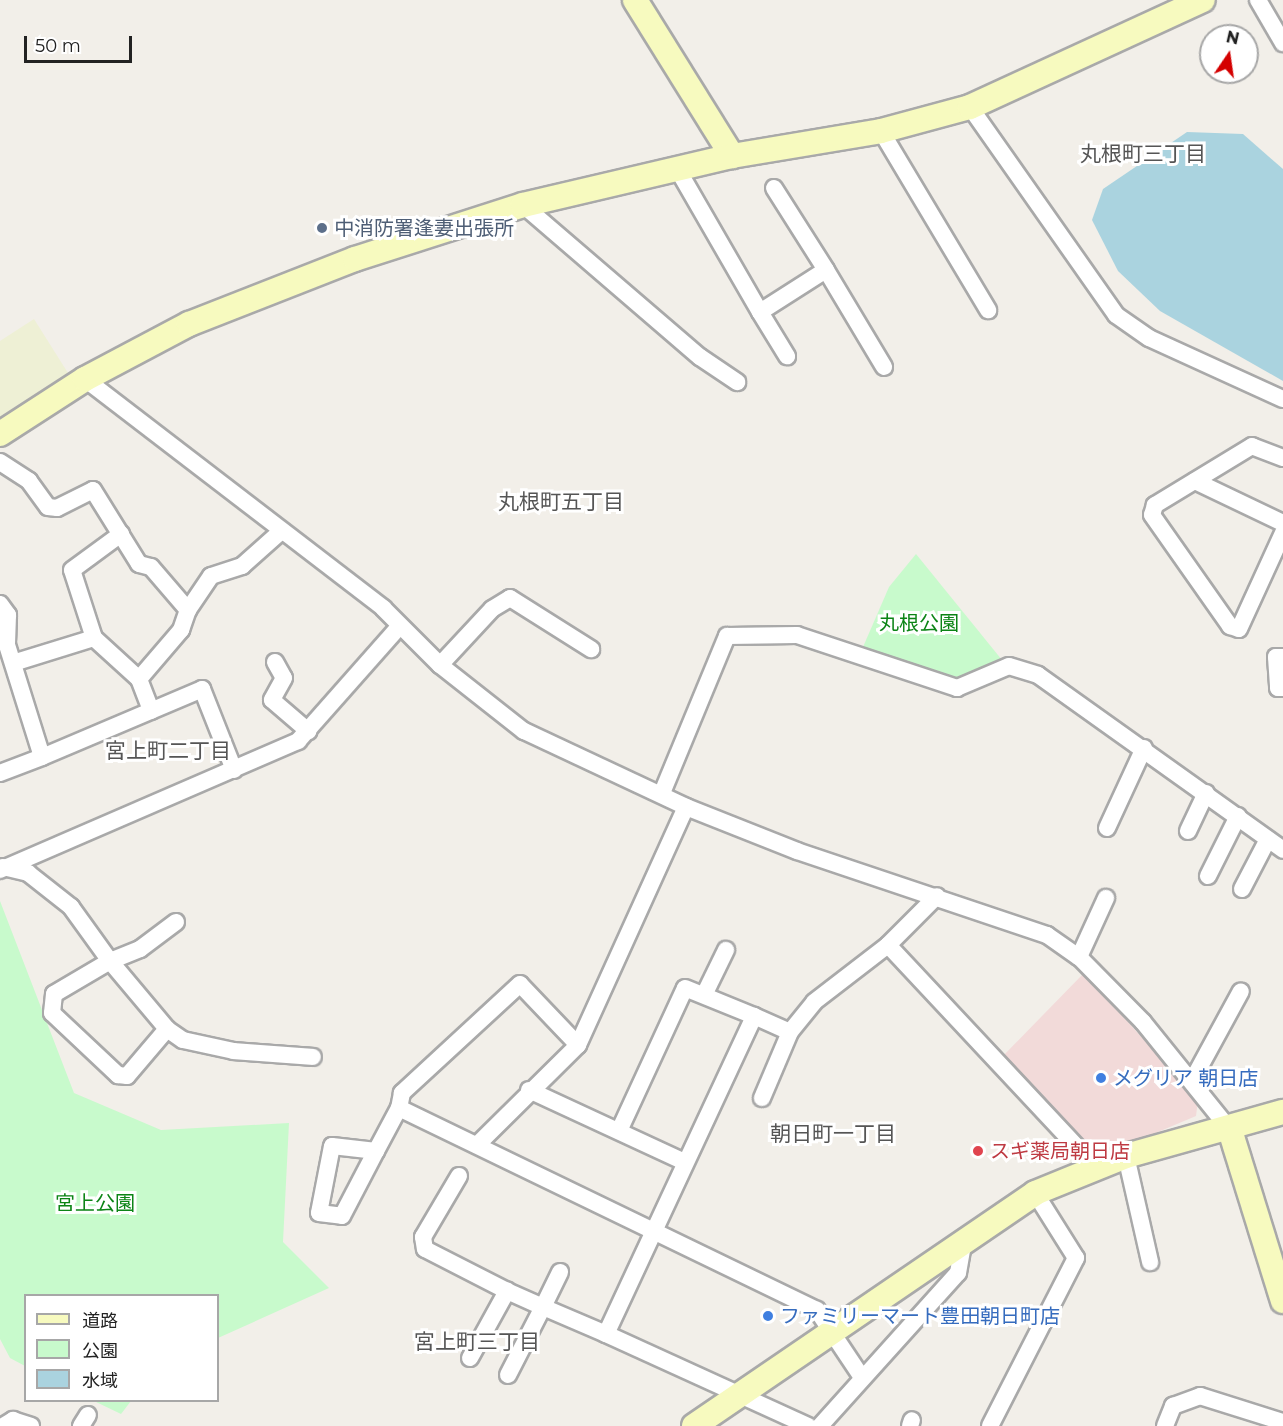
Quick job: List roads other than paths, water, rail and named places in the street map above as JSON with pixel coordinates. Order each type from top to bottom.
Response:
[{"type":"street","points":[[635,0],[732,156]]},
{"type":"street","points":[[0,434],[85,379],[189,324],[270,291],[523,205],[732,156],[880,131],[970,107],[1203,0]]},
{"type":"street","points":[[1258,0],[1283,43]]},
{"type":"street","points":[[970,107],[1116,315],[1149,338],[1283,399]]},
{"type":"street","points":[[880,131],[988,310]]},
{"type":"street","points":[[678,170],[787,356]]},
{"type":"street","points":[[774,188],[884,367]]},
{"type":"street","points":[[523,205],[700,357],[737,382]]},
{"type":"street","points":[[760,312],[826,270]]},
{"type":"street","points":[[85,379],[279,533],[383,608],[399,627],[440,665],[524,731],[662,793],[686,807],[808,855],[937,896],[1047,935],[1079,957],[1143,1022],[1230,1130],[1283,1300]]},
{"type":"street","points":[[1283,458],[1252,446],[1155,506],[1152,515],[1230,626],[1239,629],[1283,533]]},
{"type":"street","points":[[0,462],[29,481],[48,507],[93,490],[139,564],[151,567],[188,610]]},
{"type":"street","points":[[1195,481],[1283,523]]},
{"type":"street","points":[[139,679],[182,630],[188,610],[211,576],[242,566],[279,533]]},
{"type":"street","points":[[121,534],[72,570],[94,638],[139,679],[151,711]]},
{"type":"street","points":[[440,665],[492,609],[510,598],[591,650]]},
{"type":"street","points":[[0,604],[8,615],[7,645],[42,757]]},
{"type":"street","points":[[1,864],[234,770],[298,741],[399,627]]},
{"type":"street","points":[[662,793],[727,636],[798,635],[957,688],[1014,667],[1038,675],[1144,748],[1283,850]]},
{"type":"street","points":[[13,663],[94,638]]},
{"type":"street","points":[[1283,657],[1276,657],[1278,688],[1283,688]]},
{"type":"street","points":[[275,662],[284,678],[272,700],[308,730]]},
{"type":"street","points":[[0,773],[202,689],[234,770]]},
{"type":"street","points":[[1107,828],[1144,748]]},
{"type":"street","points":[[1188,831],[1206,793]]},
{"type":"street","points":[[477,1145],[529,1090],[578,1045],[686,807]]},
{"type":"street","points":[[1208,876],[1238,816]]},
{"type":"street","points":[[1242,889],[1268,839]]},
{"type":"street","points":[[1,864],[28,873],[71,907],[110,961],[167,1029],[183,1040],[234,1051],[313,1058]]},
{"type":"street","points":[[762,1098],[790,1032],[814,1002],[888,945],[937,896]]},
{"type":"street","points":[[1079,957],[1106,898]]},
{"type":"street","points":[[167,1029],[128,1076],[118,1075],[52,1013],[54,994],[110,961],[140,949],[176,922]]},
{"type":"street","points":[[888,945],[1096,1167]]},
{"type":"street","points":[[705,993],[726,950]]},
{"type":"street","points":[[376,1151],[332,1146],[319,1213],[342,1216],[399,1108],[402,1093],[520,984],[578,1045]]},
{"type":"street","points":[[619,1131],[681,993],[690,986],[790,1032]]},
{"type":"street","points":[[1192,1081],[1241,991]]},
{"type":"street","points":[[606,1334],[753,1016]]},
{"type":"street","points":[[529,1090],[686,1162]]},
{"type":"street","points":[[399,1108],[817,1310],[834,1332],[861,1376]]},
{"type":"street","points":[[694,1426],[834,1332],[964,1238],[1035,1193],[1126,1156],[1230,1130],[1283,1112]]},
{"type":"street","points":[[1126,1156],[1150,1262]]},
{"type":"street","points":[[459,1176],[423,1238],[425,1249],[507,1291],[807,1426]]},
{"type":"street","points":[[990,1426],[1076,1258],[1035,1193]]},
{"type":"street","points":[[820,1426],[861,1376],[958,1273],[964,1238]]},
{"type":"street","points":[[508,1375],[560,1272]]},
{"type":"street","points":[[470,1358],[507,1291]]},
{"type":"street","points":[[1165,1426],[1173,1406],[1200,1396],[1283,1422]]},
{"type":"street","points":[[3,1426],[13,1420],[31,1426]]},
{"type":"water","points":[[1187,132],[1243,134],[1283,169],[1283,381],[1160,311],[1118,271],[1092,220],[1103,189]]},
{"type":"place","name":"中消防署逢妻出張所","points":[[322,228]]},
{"type":"place","name":"メグリア 朝日店","points":[[1101,1078]]},
{"type":"place","name":"スギ薬局朝日店","points":[[978,1151]]},
{"type":"place","name":"ファミリーマート豊田朝日町店","points":[[768,1316]]},
{"type":"district","name":"丸根町三丁目","points":[[1143,154]]},
{"type":"district","name":"丸根町五丁目","points":[[561,502]]},
{"type":"district","name":"宮上町二丁目","points":[[168,751]]},
{"type":"district","name":"朝日町一丁目","points":[[833,1134]]},
{"type":"district","name":"宮上町三丁目","points":[[477,1342]]},
{"type":"park label","name":"丸根公園","points":[[919,623]]},
{"type":"park label","name":"宮上公園","points":[[95,1203]]}]
